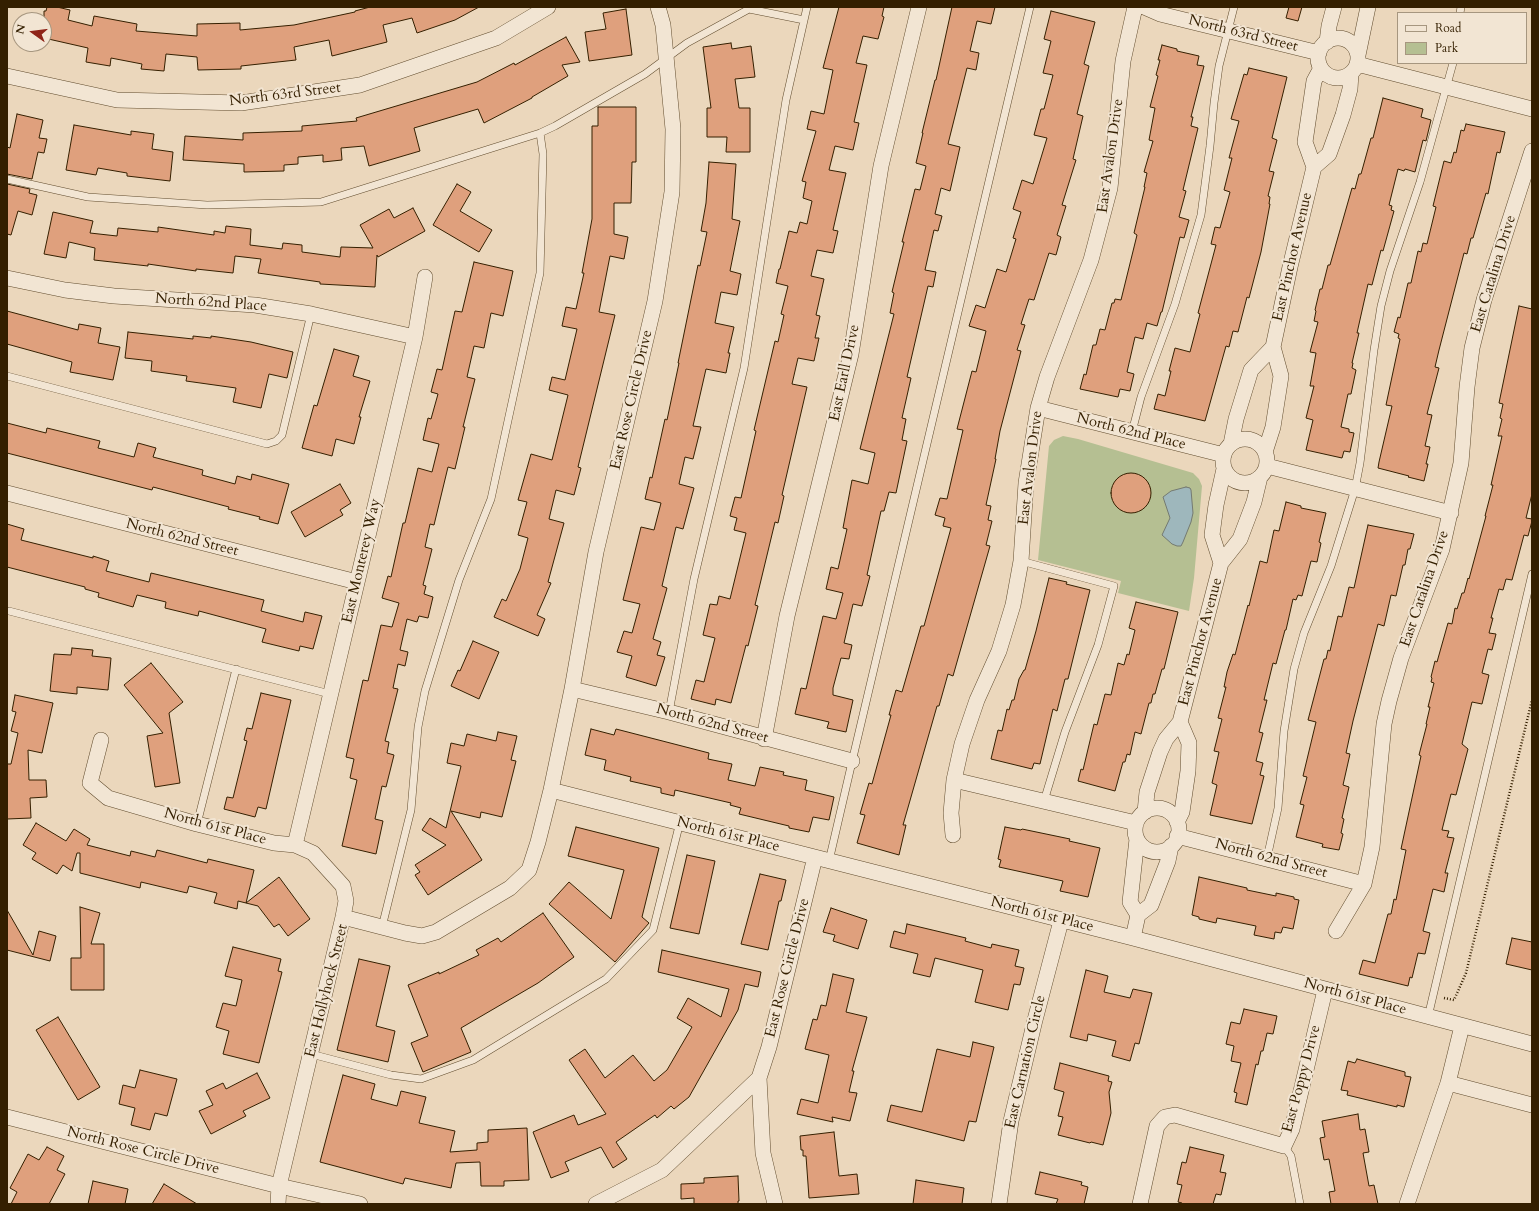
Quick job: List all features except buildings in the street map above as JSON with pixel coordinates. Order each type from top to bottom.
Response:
[{"type":"street","name":"North 63rd Street","points":[[7,76],[117,100],[241,103],[360,85],[496,38],[548,7]]},
{"type":"street","name":"East Rose Circle Drive","points":[[550,790],[572,689],[596,552],[656,301],[672,192],[673,128],[663,25],[658,7]]},
{"type":"street","name":"East Earll Drive","points":[[764,738],[787,616],[851,354],[881,166],[919,7]]},
{"type":"street","name":"East Avalon Drive","points":[[953,835],[951,812],[954,780],[962,744],[977,700],[999,651],[1011,612],[1021,561],[1026,483],[1038,408],[1046,377],[1091,260],[1110,188],[1123,61],[1135,7]]},
{"type":"street","name":"North 63rd Street","points":[[1144,7],[1160,14],[1322,54]]},
{"type":"street","points":[[1334,7],[1314,81],[1305,142],[1314,167],[1329,154],[1350,89],[1368,7]]},
{"type":"street","points":[[1322,54],[1337,38],[1343,38],[1353,44],[1355,64]]},
{"type":"street","points":[[1322,54],[1329,76],[1334,78],[1340,78],[1355,64]]},
{"type":"street","points":[[1355,64],[1532,109]]},
{"type":"street","name":"East Catalina Drive","points":[[1336,931],[1364,884],[1372,848],[1384,724],[1389,701],[1401,658],[1442,549],[1461,463],[1467,387],[1472,348],[1484,300],[1532,151]]},
{"type":"street","name":"East Pinchot Avenue","points":[[1140,817],[1160,752],[1166,739],[1180,722],[1221,563],[1240,539],[1254,502],[1264,465],[1273,427],[1281,376],[1273,347],[1314,167]]},
{"type":"street","name":"East Monterey Way","points":[[295,845],[415,337],[425,277]]},
{"type":"street","name":"North 62nd Place","points":[[7,278],[65,290],[114,296],[255,305],[311,314],[415,337]]},
{"type":"street","name":"East Pinchot Avenue","points":[[1221,563],[1212,535],[1216,505],[1226,456],[1251,370],[1273,347]]},
{"type":"street","name":"North 62nd Place","points":[[1038,408],[1226,456]]},
{"type":"street","points":[[1250,440],[1256,442],[1264,465],[1254,481],[1240,483],[1233,480],[1228,475],[1226,456],[1237,441],[1250,440]]},
{"type":"street","points":[[1264,465],[1451,513]]},
{"type":"street","name":"North 62nd Street","points":[[7,493],[357,582]]},
{"type":"street","name":"North 62nd Street","points":[[572,689],[669,712],[852,761]]},
{"type":"street","name":"East Pinchot Avenue","points":[[1138,915],[1151,905],[1168,861],[1182,812],[1186,785],[1189,743],[1180,722]]},
{"type":"street","name":"North 61st Place","points":[[101,740],[90,782],[108,798],[197,824],[274,843],[295,845],[313,853],[343,886],[346,901],[343,918]]},
{"type":"street","points":[[954,780],[1044,801],[1140,817]]},
{"type":"street","name":"East Hollyhock Street","points":[[278,1204],[279,1186],[343,918],[422,936],[436,932],[510,888],[529,870],[538,842],[550,790]]},
{"type":"street","name":"North 61st Place","points":[[550,790],[680,822],[1061,921],[1133,938],[1532,1044]]},
{"type":"street","points":[[1133,938],[1138,915],[1130,902],[1137,839],[1135,828],[1140,817],[1150,809],[1163,809],[1174,816],[1175,835],[1165,850],[1152,851],[1146,849],[1137,839]]},
{"type":"street","name":"North 62nd Street","points":[[1175,835],[1364,884]]},
{"type":"street","name":"East Rose Circle Drive","points":[[775,1204],[763,1153],[759,1078],[822,859]]},
{"type":"street","name":"East Carnation Circle","points":[[999,1204],[1012,1121],[1035,1020],[1061,921]]},
{"type":"street","name":"East Poppy Drive","points":[[1140,1204],[1157,1126],[1165,1117],[1175,1115],[1284,1146],[1292,1128],[1325,990]]},
{"type":"street","points":[[1407,1204],[1448,1083],[1462,1026]]},
{"type":"street","name":"East Rose Circle Drive","points":[[596,1204],[662,1170],[759,1078]]},
{"type":"street","points":[[1448,1083],[1532,1105]]},
{"type":"street","name":"North Rose Circle Drive","points":[[7,1117],[279,1186],[360,1204]]},
{"type":"lane","points":[[669,712],[694,579],[744,368],[786,100],[807,7]]},
{"type":"lane","points":[[822,859],[852,761],[1030,7]]},
{"type":"lane","points":[[1132,432],[1141,397],[1175,304],[1201,215],[1219,66],[1234,7]]},
{"type":"lane","points":[[7,179],[88,197],[207,205],[320,202],[540,133],[556,126],[645,74],[687,43],[749,9],[804,20]]},
{"type":"lane","points":[[1267,858],[1278,808],[1284,731],[1294,670],[1304,633],[1331,566],[1355,489],[1361,456],[1381,306],[1390,271],[1420,182],[1453,64]]},
{"type":"lane","points":[[382,927],[411,810],[418,727],[425,691],[459,580],[491,499],[540,273],[543,154],[540,133]]},
{"type":"lane","points":[[7,376],[267,444],[276,441],[282,435],[311,314]]},
{"type":"lane","points":[[1021,561],[1114,586],[1098,646],[1065,732],[1044,801]]},
{"type":"lane","points":[[1428,1017],[1532,574]]},
{"type":"lane","points":[[9,611],[330,694]]},
{"type":"lane","points":[[197,824],[236,670]]},
{"type":"lane","points":[[311,1054],[391,1076],[421,1079],[473,1060],[606,979],[653,930],[680,822]]},
{"type":"lane","points":[[1284,1146],[1291,1156],[1300,1204]]},
{"type":"path","points":[[1432,1001],[1441,997],[1454,1000],[1466,973],[1532,700]]},
{"type":"green space","points":[[1063,436],[1078,439],[1193,473],[1199,479],[1202,486],[1194,578],[1189,611],[1118,593],[1121,581],[1038,560],[1049,446],[1054,440]]},
{"type":"water","points":[[1186,487],[1190,488],[1191,490],[1193,513],[1183,542],[1181,546],[1177,546],[1172,544],[1162,535],[1170,518],[1163,497],[1171,491]]}]
